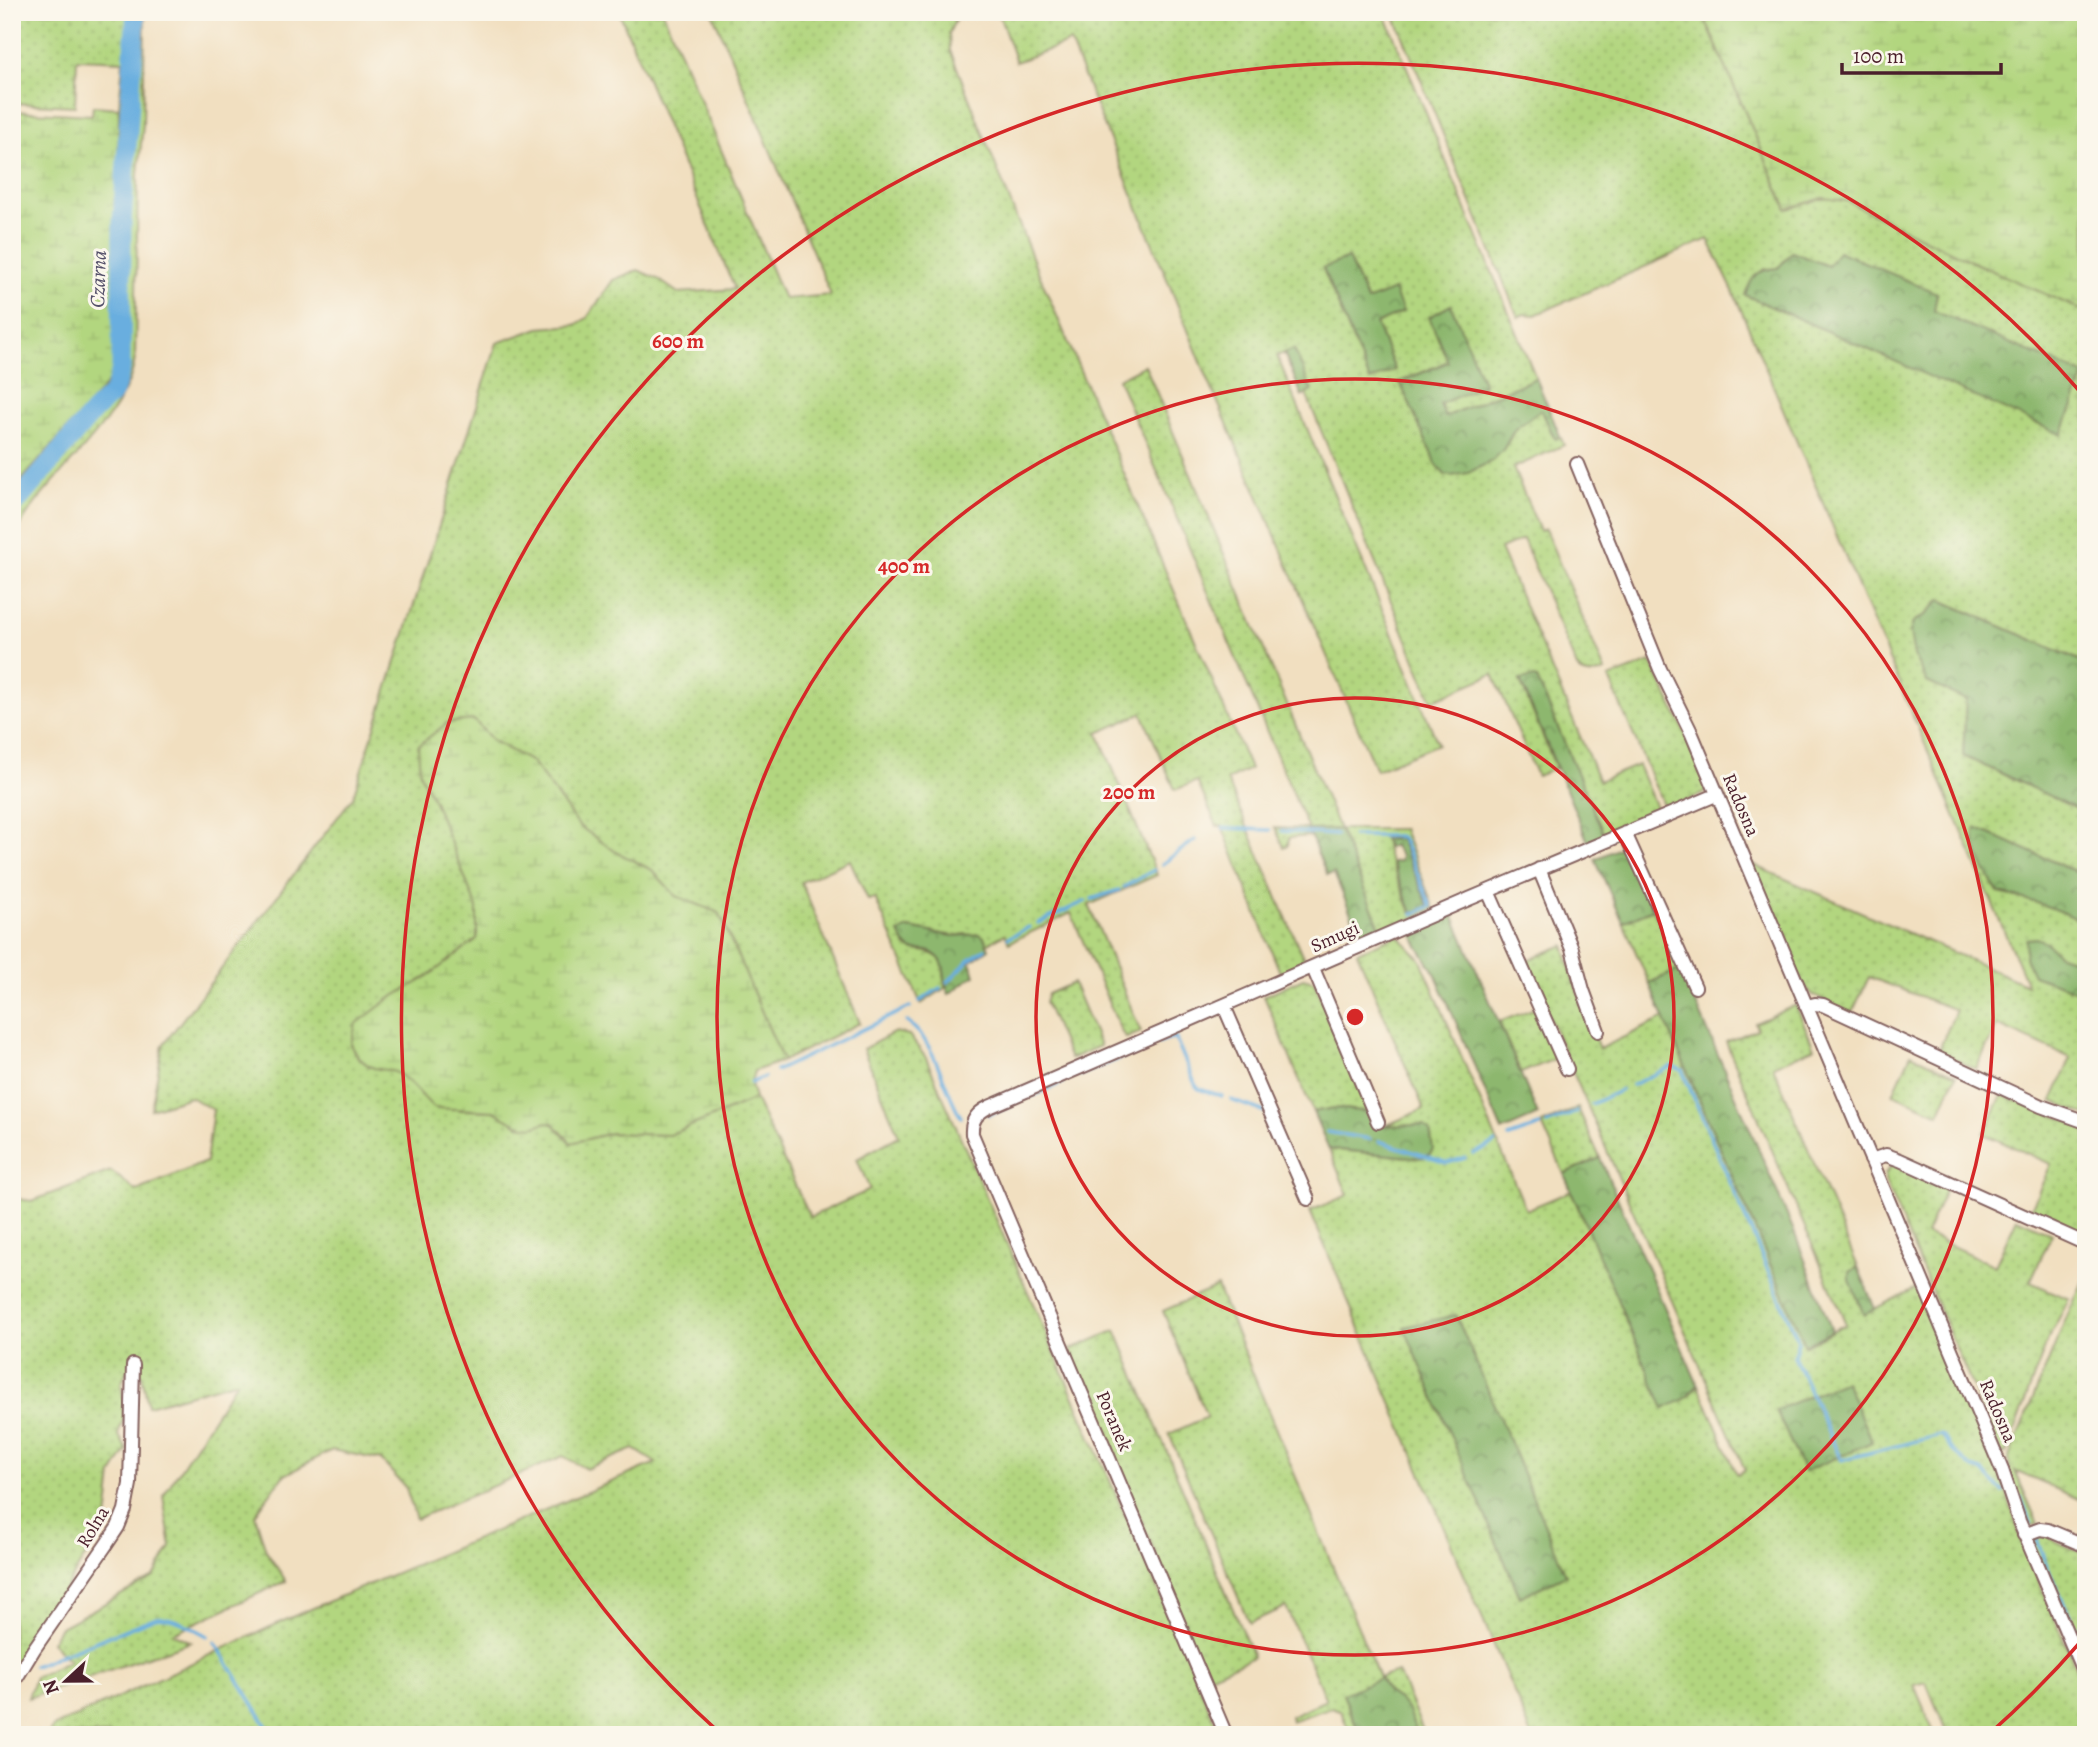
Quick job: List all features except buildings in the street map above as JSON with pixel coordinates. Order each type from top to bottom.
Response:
[{"type":"street","name":"Radosna","points":[[1577,464],[1660,669],[1691,732],[2002,1470],[2024,1535],[2086,1678]]},
{"type":"street","name":"Smugi","points":[[973,1121],[989,1107],[1128,1045],[1716,795]]},
{"type":"street","points":[[1625,833],[1695,987]]},
{"type":"street","points":[[1539,869],[1572,949],[1598,1031]]},
{"type":"street","points":[[1488,891],[1567,1069]]},
{"type":"street","points":[[1313,968],[1378,1122]]},
{"type":"street","points":[[1805,1006],[1823,1005],[2041,1107],[2086,1122]]},
{"type":"street","points":[[1224,1006],[1308,1199]]},
{"type":"street","name":"Poranek","points":[[973,1121],[972,1134],[1010,1228],[1226,1735]]},
{"type":"street","points":[[1871,1160],[1886,1155],[1900,1160],[2086,1244]]},
{"type":"street","name":"Rolna","points":[[12,1685],[118,1527],[125,1510],[130,1484],[133,1364]]},
{"type":"street","points":[[2024,1535],[2040,1529],[2048,1530],[2086,1546]]},
{"type":"green space","points":[[16,12],[145,12],[143,125],[138,174],[135,358],[130,379],[108,419],[32,508],[12,541],[12,491],[107,384],[113,370],[119,108],[123,61],[77,59],[75,106],[12,103],[12,55]]},
{"type":"green space","points":[[619,12],[663,12],[784,299],[831,295],[712,12],[959,12],[949,33],[950,50],[1036,267],[1250,769],[1227,780],[1306,964],[1281,975],[1222,826],[1217,826],[1197,781],[1175,790],[1142,713],[1098,733],[1157,875],[1089,905],[1141,1032],[1126,1038],[1121,1031],[1071,913],[1009,943],[1005,934],[987,944],[984,937],[966,934],[953,936],[908,928],[905,946],[930,953],[943,962],[945,988],[921,1004],[875,898],[868,900],[850,860],[801,882],[860,1023],[783,1061],[719,913],[676,896],[652,870],[616,852],[579,826],[532,762],[493,741],[474,720],[447,723],[420,774],[434,801],[477,908],[477,940],[427,977],[388,1000],[357,1056],[372,1067],[394,1071],[410,1082],[420,1095],[461,1110],[494,1111],[519,1125],[547,1122],[554,1124],[571,1143],[611,1133],[669,1135],[755,1099],[810,1217],[870,1190],[857,1159],[899,1136],[863,1049],[895,1032],[909,1035],[926,1058],[1216,1724],[1210,1735],[47,1735],[53,1727],[292,1617],[656,1463],[634,1449],[586,1469],[563,1456],[416,1519],[406,1488],[381,1460],[332,1450],[283,1476],[255,1515],[266,1551],[286,1581],[173,1633],[191,1642],[28,1698],[35,1677],[70,1661],[51,1642],[59,1628],[154,1577],[171,1547],[163,1496],[237,1381],[148,1406],[142,1375],[126,1372],[121,1385],[126,1412],[118,1434],[127,1450],[112,1474],[107,1520],[20,1664],[12,1667],[12,1198],[32,1201],[111,1171],[136,1191],[206,1162],[213,1110],[190,1097],[151,1109],[163,1045],[353,797],[497,343],[539,328],[575,325],[587,318],[613,280],[638,270],[658,279],[678,293],[735,289]]},
{"type":"green space","points":[[998,12],[1384,12],[1536,378],[1445,417],[1440,404],[1448,361],[1400,382],[1440,470],[1476,469],[1485,464],[1508,442],[1515,429],[1539,411],[1542,411],[1554,437],[1556,439],[1560,436],[1564,445],[1513,468],[1540,531],[1545,529],[1605,671],[1587,675],[1577,668],[1523,539],[1500,549],[1599,781],[1638,765],[1658,812],[1604,835],[1537,679],[1520,681],[1556,768],[1537,776],[1493,674],[1432,701],[1306,394],[1311,391],[1294,349],[1277,356],[1438,744],[1376,770],[1210,384],[1070,42],[1016,62]],"holes":[[[1348,258],[1367,301],[1394,290],[1376,324],[1395,370],[1370,381],[1323,269]]]},
{"type":"green space","points":[[1393,12],[1702,12],[1787,209],[1824,198],[1847,201],[1977,264],[2086,312],[2086,663],[1941,600],[1927,614],[1913,622],[1927,682],[1966,699],[1963,756],[2086,813],[2086,876],[1976,828],[1999,893],[2043,905],[2086,923],[2086,964],[2059,955],[2046,942],[2033,975],[2086,994],[2086,1115],[2052,1101],[2071,1058],[1997,1025],[1976,1069],[1938,1052],[1956,1010],[1869,977],[1852,1013],[1814,996],[1800,981],[1749,863],[2027,985],[1733,291],[1708,239],[1535,315],[1524,314],[1518,317]],"holes":[[[1828,266],[1937,294],[1933,311],[2084,375],[2062,434],[1745,295],[1765,269]]]},
{"type":"green space","points":[[1702,12],[2086,12],[2086,312],[1977,264],[1847,201],[1823,198],[1787,209]]},
{"type":"green space","points":[[93,106],[119,108],[113,370],[107,384],[12,491],[12,111],[92,115]]},
{"type":"green space","points":[[1838,251],[1937,293],[1934,311],[2084,375],[2062,435],[1745,295],[1756,275],[1778,268],[1792,252],[1828,266]]},
{"type":"green space","points":[[1348,258],[1367,301],[1394,290],[1403,312],[1376,324],[1395,370],[1370,381],[1323,268]]},
{"type":"green space","points":[[1451,305],[1484,385],[1440,404],[1445,417],[1536,378],[1560,436],[1556,439],[1554,437],[1542,411],[1539,411],[1515,429],[1503,450],[1492,461],[1468,473],[1452,476],[1445,475],[1436,464],[1400,382],[1448,362],[1429,317]]},
{"type":"green space","points":[[1294,349],[1312,391],[1302,396],[1284,353]]},
{"type":"green space","points":[[1145,365],[1339,829],[1403,829],[1434,909],[1382,932],[1308,830],[1311,836],[1289,838],[1288,845],[1284,847],[1275,828],[1308,829],[1118,379]],"holes":[[[1384,839],[1400,839],[1427,907],[1411,912],[1388,856]]]},
{"type":"green space","points":[[1940,600],[2086,663],[2086,813],[1963,756],[1966,700],[1927,682],[1914,656],[1910,633],[1913,622],[1927,614]]},
{"type":"green space","points":[[1651,662],[1707,786],[1705,793],[1665,809],[1609,678]]},
{"type":"green space","points":[[1537,679],[1604,835],[1588,842],[1520,680]]},
{"type":"green space","points":[[474,720],[493,741],[532,762],[579,826],[616,852],[652,870],[676,896],[719,913],[783,1061],[754,1071],[751,1083],[755,1099],[669,1135],[611,1133],[571,1143],[554,1124],[547,1122],[533,1127],[519,1125],[494,1111],[434,1108],[402,1076],[363,1062],[351,1044],[356,1024],[388,1000],[427,977],[477,939],[477,908],[434,801],[420,774],[418,746],[447,723]]},
{"type":"green space","points":[[1976,828],[2086,876],[2086,923],[2043,905],[1999,893],[1985,871],[1978,853]]},
{"type":"green space","points":[[1339,829],[1382,932],[1362,940],[1334,873],[1327,875],[1308,830]]},
{"type":"green space","points":[[1383,839],[1400,839],[1427,907],[1412,913],[1392,862],[1400,861],[1401,856],[1393,845],[1388,848]]},
{"type":"green space","points":[[1624,846],[1653,909],[1623,922],[1595,859]]},
{"type":"green space","points":[[1653,909],[1681,969],[1649,983],[1623,922]]},
{"type":"green space","points":[[1452,912],[1538,1115],[1502,1131],[1436,975],[1411,930]]},
{"type":"green space","points":[[908,928],[953,936],[980,934],[989,949],[970,962],[975,975],[949,994],[943,965],[938,957],[927,951],[913,950],[904,942],[899,933]]},
{"type":"green space","points":[[1398,935],[1421,960],[1526,1210],[1571,1191],[1664,1408],[1685,1399],[1698,1385],[1737,1474],[1745,1470],[1525,961],[1564,945],[1599,1049],[1664,1018],[1805,1345],[1846,1324],[1726,1042],[1757,1029],[1755,1023],[1796,1005],[1814,1048],[1773,1066],[1858,1267],[1850,1272],[1864,1314],[1920,1286],[2004,1484],[2021,1540],[2086,1691],[2086,1735],[1948,1735],[1926,1682],[1914,1685],[1935,1735],[1532,1735],[1310,1211],[1348,1195],[1329,1149],[1407,1157],[1424,1125],[1385,1126],[1424,1109],[1357,952]],"holes":[[[1405,1327],[1565,1575],[1520,1597]]]},
{"type":"green space","points":[[2036,938],[2046,942],[2059,955],[2086,964],[2086,994],[2033,975],[2025,958],[2026,939]]},
{"type":"green space","points":[[1681,969],[1793,1229],[1832,1331],[1805,1345],[1649,983]]},
{"type":"green space","points":[[1303,978],[1314,981],[1369,1112],[1334,1108],[1313,1112],[1264,996]]},
{"type":"green space","points":[[1073,983],[1100,1046],[1070,1059],[1045,1002],[1048,994]]},
{"type":"green space","points":[[1535,1008],[1557,1058],[1521,1073],[1499,1022]]},
{"type":"green space","points":[[1911,1054],[1956,1075],[1939,1114],[1893,1094]]},
{"type":"green space","points":[[2002,1095],[2086,1128],[2086,1234],[2031,1209],[2051,1164],[1984,1134]]},
{"type":"green space","points":[[1334,1108],[1369,1112],[1376,1126],[1423,1125],[1430,1130],[1433,1149],[1430,1154],[1421,1158],[1329,1149],[1313,1112]]},
{"type":"green space","points":[[1578,1108],[1600,1158],[1564,1174],[1542,1124]]},
{"type":"green space","points":[[1600,1158],[1698,1385],[1685,1399],[1664,1409],[1564,1174]]},
{"type":"green space","points":[[1898,1164],[1947,1186],[1926,1234],[1995,1266],[2017,1218],[2052,1234],[2030,1282],[2069,1299],[2048,1339],[2006,1453],[2001,1454],[1885,1181],[1885,1174],[1891,1166]]},
{"type":"green space","points":[[1858,1267],[1875,1309],[1864,1315],[1850,1280],[1850,1272]]},
{"type":"green space","points":[[2086,1275],[2086,1502],[2015,1471],[2038,1524],[2029,1527],[2024,1525],[2016,1500],[2009,1457]]},
{"type":"green space","points":[[1217,1287],[1379,1678],[1398,1672],[1425,1735],[1418,1735],[1398,1700],[1383,1693],[1343,1694],[1360,1735],[1351,1735],[1341,1712],[1332,1707],[1291,1721],[1290,1716],[1326,1700],[1286,1607],[1249,1623],[1169,1434],[1207,1417],[1163,1311]]},
{"type":"green space","points":[[1456,1315],[1566,1575],[1520,1597],[1404,1327]]},
{"type":"green space","points":[[1116,1330],[1253,1657],[1207,1677],[1070,1350]]},
{"type":"green space","points":[[1845,1381],[1872,1442],[1804,1472],[1776,1410]]},
{"type":"green space","points":[[2041,1532],[2086,1555],[2086,1634],[2075,1636],[2067,1626],[2030,1539]]},
{"type":"green space","points":[[1380,1678],[1388,1693],[1399,1699],[1407,1709],[1418,1735],[1360,1735],[1343,1694]]},
{"type":"waterway","name":"Czarna","points":[[12,508],[93,412],[114,392],[121,369],[122,223],[136,12]]},
{"type":"waterway","points":[[1223,828],[1270,830]]},
{"type":"waterway","points":[[1282,831],[1336,835]]},
{"type":"waterway","points":[[1352,836],[1402,838],[1431,906],[1413,914]]},
{"type":"waterway","points":[[1162,864],[1195,840]]},
{"type":"waterway","points":[[1124,887],[1154,870]]},
{"type":"waterway","points":[[1092,899],[1119,890]]},
{"type":"waterway","points":[[1038,923],[1086,901]]},
{"type":"waterway","points":[[1008,938],[1029,927]]},
{"type":"waterway","points":[[948,982],[969,960],[985,949]]},
{"type":"waterway","points":[[920,1001],[940,988]]},
{"type":"waterway","points":[[776,1071],[910,1007]]},
{"type":"waterway","points":[[907,1022],[917,1030],[932,1053],[961,1117]]},
{"type":"waterway","points":[[1159,1043],[1175,1037],[1196,1086],[1222,1096]]},
{"type":"waterway","points":[[1080,1075],[1148,1047]]},
{"type":"waterway","points":[[1632,1085],[1672,1066],[1682,1070],[1797,1338],[1794,1356],[1841,1460],[1940,1435],[1952,1450],[1972,1468],[1982,1471],[2003,1492]]},
{"type":"waterway","points":[[751,1083],[764,1077]]},
{"type":"waterway","points":[[1033,1096],[1062,1083]]},
{"type":"waterway","points":[[1592,1104],[1621,1090]]},
{"type":"waterway","points":[[1231,1100],[1265,1112]]},
{"type":"waterway","points":[[989,1115],[1011,1106]]},
{"type":"waterway","points":[[1547,1124],[1577,1112]]},
{"type":"waterway","points":[[1509,1137],[1540,1126]]},
{"type":"waterway","points":[[1327,1132],[1370,1139]]},
{"type":"waterway","points":[[1379,1141],[1447,1163],[1465,1158]]},
{"type":"waterway","points":[[1473,1154],[1495,1143]]},
{"type":"waterway","points":[[2021,1498],[2031,1524]]},
{"type":"waterway","points":[[2036,1538],[2070,1616]]},
{"type":"waterway","points":[[34,1666],[157,1617],[177,1621],[208,1636]]},
{"type":"waterway","points":[[2075,1626],[2078,1633]]},
{"type":"waterway","points":[[215,1642],[272,1735]]},
{"type":"waterway","points":[[2082,1646],[2086,1655]]}]
